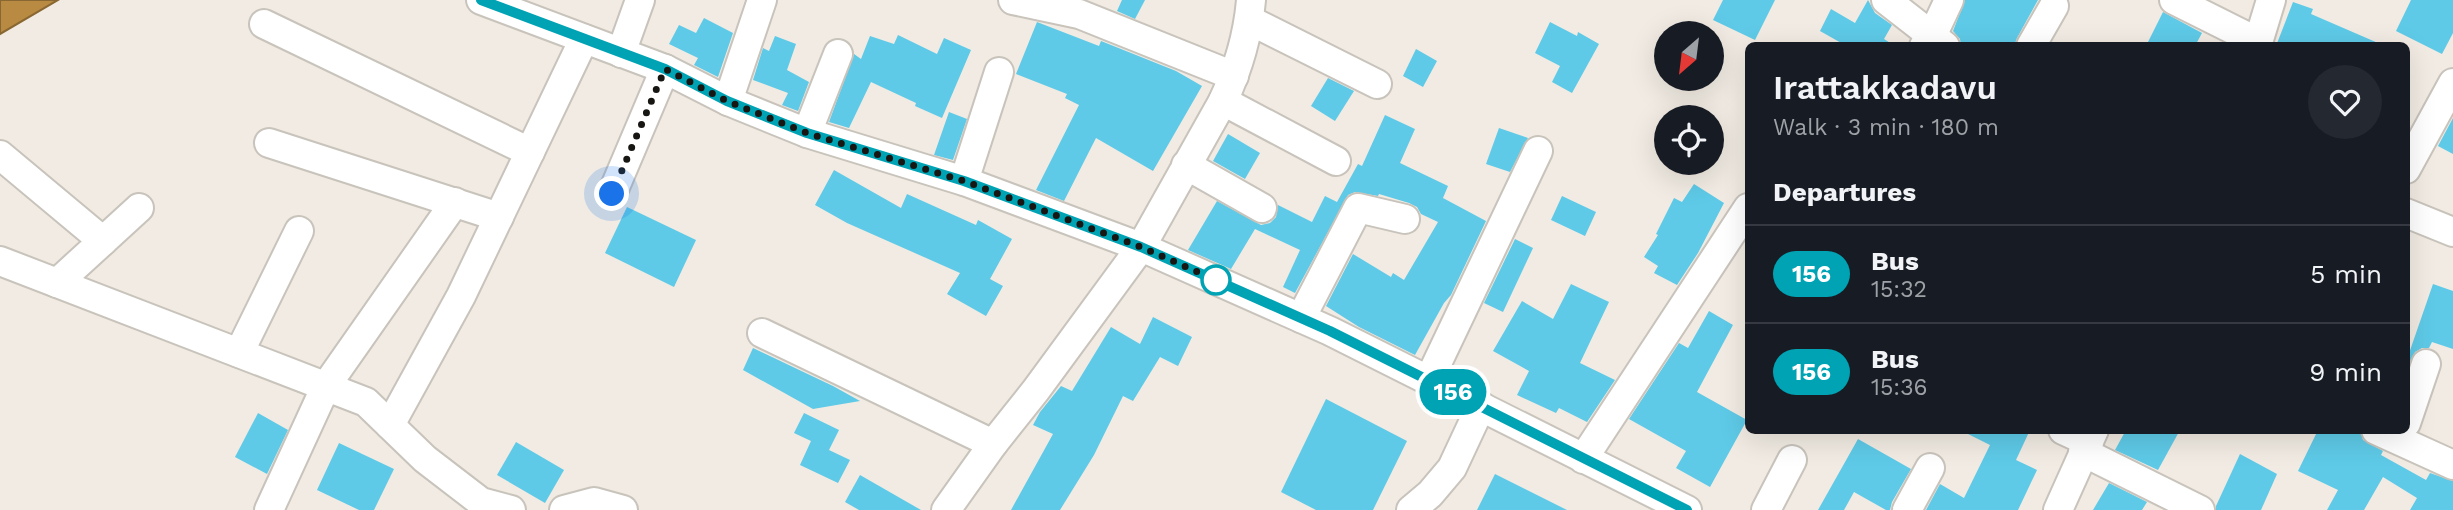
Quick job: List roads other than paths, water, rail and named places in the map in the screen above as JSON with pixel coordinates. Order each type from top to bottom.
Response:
[{"type":"street","points":[[481,0],[665,69],[727,101],[807,133],[964,181],[1141,247],[1301,318],[1687,510]]},
{"type":"street","points":[[621,53],[640,0]]},
{"type":"street","points":[[727,101],[762,0]]},
{"type":"street","points":[[1013,0],[1079,14],[1229,88],[1336,161]]},
{"type":"street","points":[[1886,0],[1934,42],[1949,0]]},
{"type":"street","points":[[2174,0],[2254,42]]},
{"type":"street","points":[[2259,42],[2271,0]]},
{"type":"street","points":[[2033,42],[2054,6]]},
{"type":"street","points":[[946,510],[992,443],[1036,390],[1141,247],[1229,88],[1250,10],[1377,84]]},
{"type":"street","points":[[264,24],[530,152]]},
{"type":"street","points":[[390,425],[461,296],[584,39]]},
{"type":"street","points":[[807,133],[838,54]]},
{"type":"street","points":[[612,194],[665,69]]},
{"type":"street","points":[[964,181],[999,72]]},
{"type":"street","points":[[2410,162],[2453,83]]},
{"type":"street","points":[[269,143],[499,217]]},
{"type":"street","points":[[1429,380],[1538,151]]},
{"type":"street","points":[[0,155],[103,241]]},
{"type":"street","points":[[1186,165],[1262,208]]},
{"type":"street","points":[[269,510],[326,386],[455,202]]},
{"type":"street","points":[[57,283],[139,208]]},
{"type":"street","points":[[1301,318],[1358,208],[1405,219]]},
{"type":"street","points":[[1583,459],[1745,213]]},
{"type":"street","points":[[2410,214],[2453,232]]},
{"type":"street","points":[[239,353],[299,231]]},
{"type":"street","points":[[0,261],[366,402],[425,459],[481,502],[511,510]]},
{"type":"street","points":[[762,333],[992,443]]},
{"type":"street","points":[[2410,400],[2426,364]]},
{"type":"street","points":[[1411,510],[1430,494],[1452,468],[1481,406]]},
{"type":"street","points":[[2072,434],[2200,510]]},
{"type":"street","points":[[2401,434],[2453,465]]},
{"type":"street","points":[[2058,510],[2089,442]]},
{"type":"street","points":[[1766,510],[1792,460]]},
{"type":"street","points":[[1907,510],[1930,468]]},
{"type":"street","points":[[564,510],[592,506],[623,510]]}]
